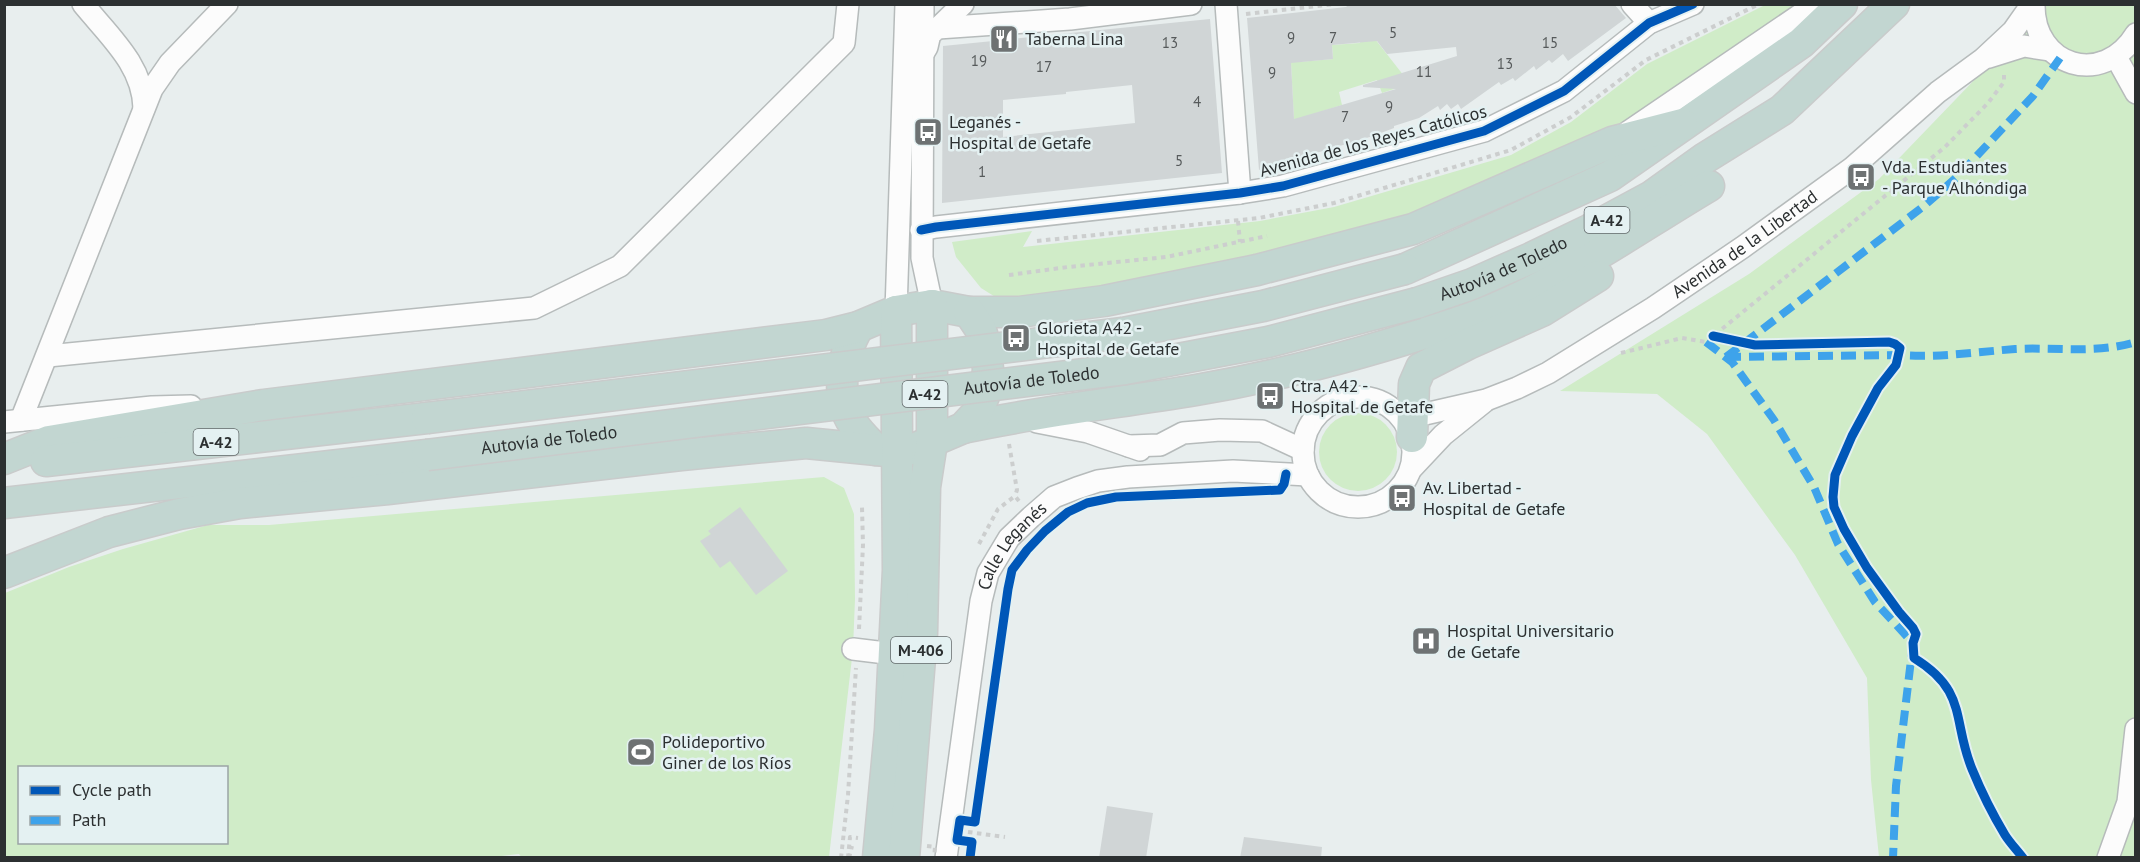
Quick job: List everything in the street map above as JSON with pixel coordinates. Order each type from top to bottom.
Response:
[{"type":"highway","name":"Autovía de Toledo","points":[[4,465],[427,418],[1123,333],[1263,306],[1405,268],[1610,176],[1801,43],[1842,4]]},
{"type":"highway","name":"Autovía de Toledo","points":[[4,503],[1125,369],[1268,342],[1417,303],[1472,284],[1531,258],[1652,196],[1705,158],[1782,110],[1894,4]]},
{"type":"highway","points":[[1410,424],[1414,384],[1421,368],[1542,311],[1603,273],[1709,186],[1782,110]]},
{"type":"highway","points":[[4,459],[49,441],[263,405],[816,336],[858,327],[897,311],[932,305],[969,312],[1019,312],[1104,301],[1257,270],[1413,229],[1612,142],[1682,124]]},
{"type":"highway","points":[[963,428],[1017,427],[1269,375],[1344,357],[1460,322],[1524,295],[1574,268],[1709,186]]},
{"type":"highway","name":"M-406","points":[[916,852],[925,487],[932,442],[932,305]]},
{"type":"highway","name":"M-406","points":[[863,844],[890,730],[898,570],[887,451],[897,311]]},
{"type":"highway","points":[[4,573],[109,532],[179,514],[240,503],[806,443],[887,451],[932,442],[963,428],[977,413],[986,392],[988,369],[985,345],[981,330],[969,312]]},
{"type":"highway","points":[[858,327],[845,356],[842,376],[844,395],[854,424],[887,451]]},
{"type":"street","points":[[83,4],[130,60],[144,91],[144,109]]},
{"type":"street","points":[[13,421],[48,356],[152,88],[170,63],[227,4]]},
{"type":"street","points":[[48,356],[534,308],[620,266],[844,43],[848,4]]},
{"type":"street","points":[[897,311],[906,4]]},
{"type":"street","points":[[923,4],[922,264],[932,305]]},
{"type":"street","points":[[923,52],[927,47],[930,34],[963,4]]},
{"type":"street","points":[[939,28],[1070,19],[1191,4]]},
{"type":"street","points":[[1226,4],[1240,193]]},
{"type":"street","points":[[1632,4],[1649,23]]},
{"type":"street","name":"Avenida de los Reyes Católicos","points":[[921,230],[936,226],[1240,193],[1283,186],[1484,131],[1564,91],[1649,23],[1693,4]]},
{"type":"street","points":[[1612,142],[1688,93],[1816,4]]},
{"type":"street","points":[[2033,4],[2034,20],[2039,36],[2049,50],[2081,65],[2099,64],[2116,57],[2128,47],[2136,34]]},
{"type":"street","name":"Avenida de la Libertad","points":[[1410,424],[1486,400],[1548,373],[1653,308],[1743,247],[1852,168],[1938,92],[1983,59],[2013,32],[2033,4]]},
{"type":"street","name":"Avenida de la Libertad","points":[[1983,59],[2024,46],[2049,50]]},
{"type":"street","points":[[2116,57],[2136,93]]},
{"type":"street","points":[[1363,396],[1377,399],[1391,406],[1410,424],[1414,450],[1412,468],[1406,480],[1392,497],[1365,507],[1350,507],[1336,502],[1317,488],[1308,475],[1303,450],[1308,429],[1316,415],[1328,405],[1341,399],[1363,396]]},
{"type":"street","name":"Avenida de la Libertad","points":[[1412,468],[1443,435],[1486,400]]},
{"type":"street","points":[[13,421],[152,407],[263,405]]},
{"type":"street","points":[[1017,427],[1037,422],[1088,432],[1129,446],[1186,473]]},
{"type":"street","points":[[1129,446],[1160,445],[1184,434],[1220,430],[1262,431],[1303,450]]},
{"type":"street","name":"Calle Leganés","points":[[946,858],[957,830],[981,601],[988,573],[1009,538],[1054,497],[1098,481],[1233,471],[1308,475]]},
{"type":"street","points":[[856,650],[894,654]]},
{"type":"street","points":[[2108,858],[2128,802],[2136,729]]},
{"type":"path","points":[[1244,17],[1243,15],[1335,4]]},
{"type":"path","points":[[1238,221],[1240,242]]},
{"type":"path","points":[[1009,275],[1166,256],[1267,236]]},
{"type":"path","points":[[1014,496],[1017,490],[1017,427]]},
{"type":"path","points":[[841,858],[863,545],[862,507]]},
{"type":"path","points":[[844,830],[854,832],[863,844]]},
{"type":"path","points":[[972,842],[957,840],[957,830],[1005,837]]},
{"type":"path","points":[[848,858],[850,837],[863,844]]},
{"type":"path","points":[[916,852],[935,847],[934,858]]},
{"type":"green space","points":[[1765,5],[1807,5],[1677,94],[1583,144],[1444,204],[1366,230],[1198,272],[1005,303],[981,288],[956,257],[952,242],[1032,231],[1023,247],[1260,221],[1334,207],[1511,155],[1571,122],[1647,64]]},
{"type":"green space","points":[[2043,5],[2135,5],[2135,857],[1879,857],[1871,780],[1867,678],[1795,555],[1707,434],[1657,394],[1560,391],[1749,274],[1879,179]]},
{"type":"green space","points":[[1364,25],[1415,90],[1397,88],[1382,93],[1377,80],[1339,92],[1342,105],[1294,120],[1291,63],[1282,50],[1299,62],[1333,59],[1332,45],[1360,43]]},
{"type":"green space","points":[[1358,413],[1373,416],[1386,424],[1394,437],[1397,452],[1394,467],[1386,480],[1373,488],[1358,491],[1343,488],[1330,480],[1322,467],[1319,452],[1322,437],[1330,424],[1343,416]]},
{"type":"green space","name":"Polideportivo Giner de los Ríos","points":[[824,477],[844,488],[854,514],[853,649],[829,857],[522,858],[519,854],[485,858],[5,858],[5,593],[69,567],[208,525],[269,525]]},
{"type":"building","points":[[1349,4],[1614,4],[1626,18],[1568,61],[1563,54],[1552,63],[1549,60],[1536,70],[1534,66],[1515,81],[1513,78],[1501,85],[1499,82],[1461,109],[1458,104],[1451,109],[1447,104],[1440,110],[1438,106],[1419,118],[1373,136],[1259,170],[1247,18],[1346,7]],"holes":[[[1377,41],[1387,54],[1456,47],[1457,56],[1363,85],[1363,87],[1396,89],[1294,119],[1291,63],[1333,59],[1332,45]]]},
{"type":"building","points":[[1210,19],[1222,173],[942,203],[943,46]],"holes":[[[1132,85],[1135,123],[1003,137],[1003,100]]]},
{"type":"building","points":[[740,507],[788,571],[756,595],[730,561],[720,568],[700,541],[711,534],[708,531]]},
{"type":"building","points":[[1107,806],[1153,813],[1146,858],[1099,858]]},
{"type":"building","points":[[1244,837],[1322,847],[1321,858],[1240,858]]},
{"type":"marked path","points":[[1726,357],[1924,206],[1958,176],[2033,96],[2060,58]]},
{"type":"marked path","points":[[1706,342],[1732,362],[1774,420],[1814,487],[1838,544],[1875,602],[1913,643],[1896,786],[1893,858]]},
{"type":"marked path","points":[[1726,357],[1928,356],[2015,349],[2106,348],[2136,342]]},
{"type":"cycle path","points":[[921,230],[1283,186],[1484,131],[1564,91],[1649,23],[1693,4]]},
{"type":"cycle path","points":[[1713,336],[1755,345],[1889,342],[1900,348],[1896,365],[1878,388],[1852,436],[1835,475],[1834,507],[1867,568],[1913,628],[1916,634],[1913,643],[1914,658],[1931,670],[1943,682],[1951,695],[1966,752],[1976,777],[2005,835],[2023,858]]},
{"type":"cycle path","points":[[970,858],[972,842],[957,840],[960,820],[975,822],[1008,589],[1012,570],[1027,550],[1068,512],[1087,503],[1116,497],[1280,490],[1286,474]]},
{"type":"place","name":"Taberna Lina","points":[[1004,39]]},
{"type":"place","name":"Leganés - Hospital de Getafe","points":[[928,132]]},
{"type":"place","name":"Vda. Estudiantes - Parque Alhóndiga","points":[[1861,177]]},
{"type":"place","name":"Glorieta A42 - Hospital de Getafe","points":[[1016,338]]},
{"type":"place","name":"Ctra. A42 - Hospital de Getafe","points":[[1270,396]]},
{"type":"place","name":"Av. Libertad - Hospital de Getafe","points":[[1402,498]]},
{"type":"place","name":"Hospital Universitario de Getafe","points":[[1426,641]]},
{"type":"place","name":"Polideportivo Giner de los Ríos","points":[[641,752]]}]
